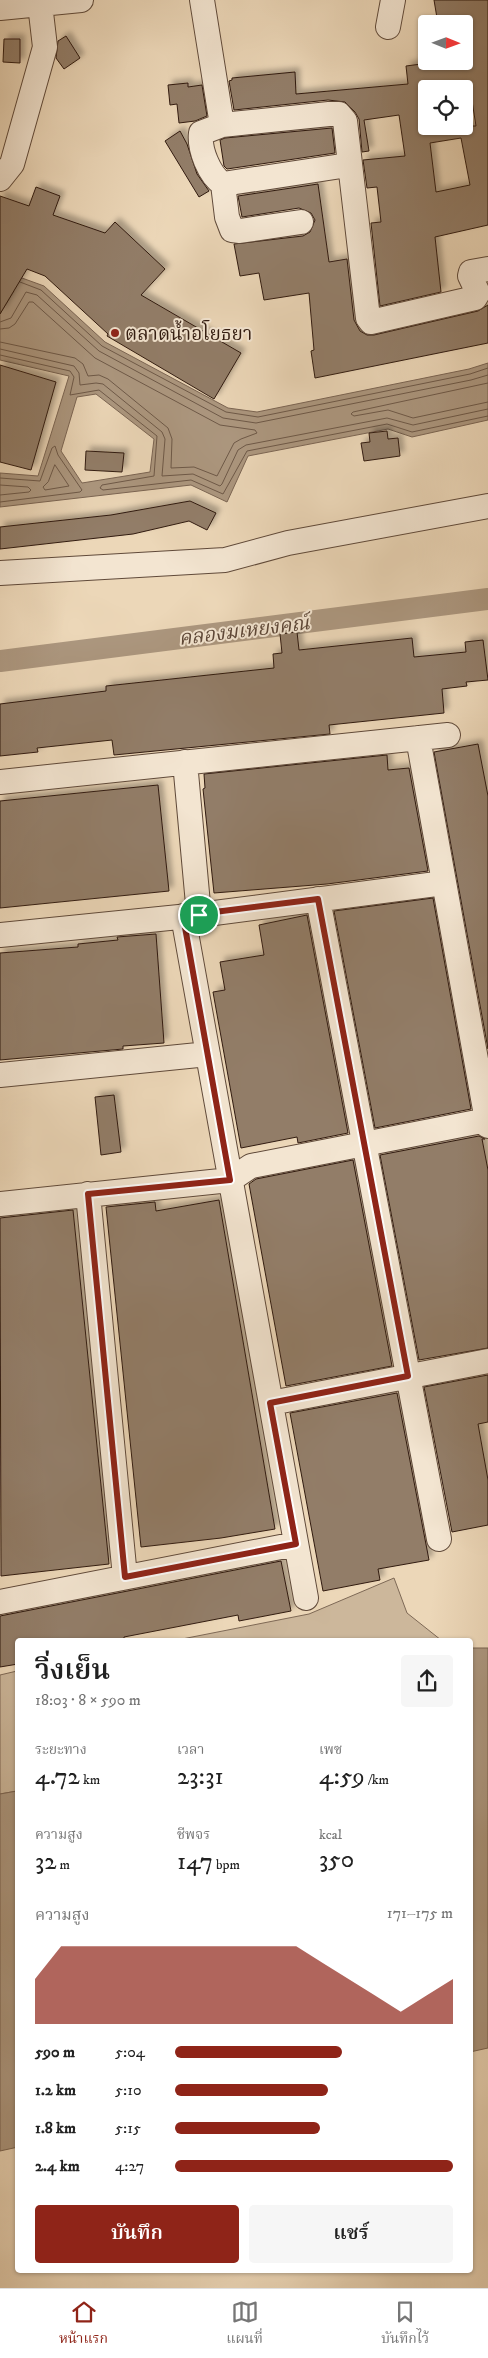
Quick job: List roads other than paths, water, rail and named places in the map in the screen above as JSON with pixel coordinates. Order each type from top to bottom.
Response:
[{"type":"street","points":[[0,8],[81,0]]},
{"type":"street","points":[[202,0],[222,125]]},
{"type":"street","points":[[388,27],[393,0]]},
{"type":"street","points":[[0,179],[12,164],[45,47],[40,4]]},
{"type":"street","points":[[348,165],[223,184],[216,179],[200,144],[201,133],[222,125],[339,114],[344,121],[348,133],[348,165],[368,318],[371,322],[475,298],[478,293],[470,276],[471,272],[488,269]]},
{"type":"street","points":[[223,184],[227,217],[232,230],[240,231],[301,222]]},
{"type":"street","points":[[0,573],[225,560],[288,543],[488,506]]},
{"type":"street","points":[[0,782],[448,735]]},
{"type":"street","points":[[0,1204],[230,1180],[251,1166],[487,1123],[418,738]]},
{"type":"street","points":[[185,762],[191,916],[208,1054],[306,1598]]},
{"type":"street","points":[[0,935],[191,916],[444,883]]},
{"type":"street","points":[[318,899],[439,1539]]},
{"type":"street","points":[[0,1075],[208,1054]]},
{"type":"street","points":[[88,1194],[125,1577]]},
{"type":"street","points":[[270,1403],[488,1361]]},
{"type":"street","points":[[0,1602],[296,1544]]},
{"type":"water","points":[[0,270],[44,286],[105,342],[228,408],[257,412],[469,369],[488,363],[488,420],[412,437],[388,429],[248,456],[227,502],[191,485],[0,507],[0,473],[38,476],[69,376],[0,360],[0,314],[14,291],[0,282]],"holes":[[[96,394],[154,439],[150,472],[82,483],[61,451],[77,397]]]},
{"type":"water","points":[[473,1648],[488,1648],[488,2048],[473,2051]]},
{"type":"water","points":[[15,1791],[15,2148],[0,2151],[0,1794]]},
{"type":"waterway","name":"คลองมเหยงคณ์","points":[[0,661],[488,599]]},
{"type":"place","name":"ตลาดน้ำอโยธยา","points":[[115,333]]}]
